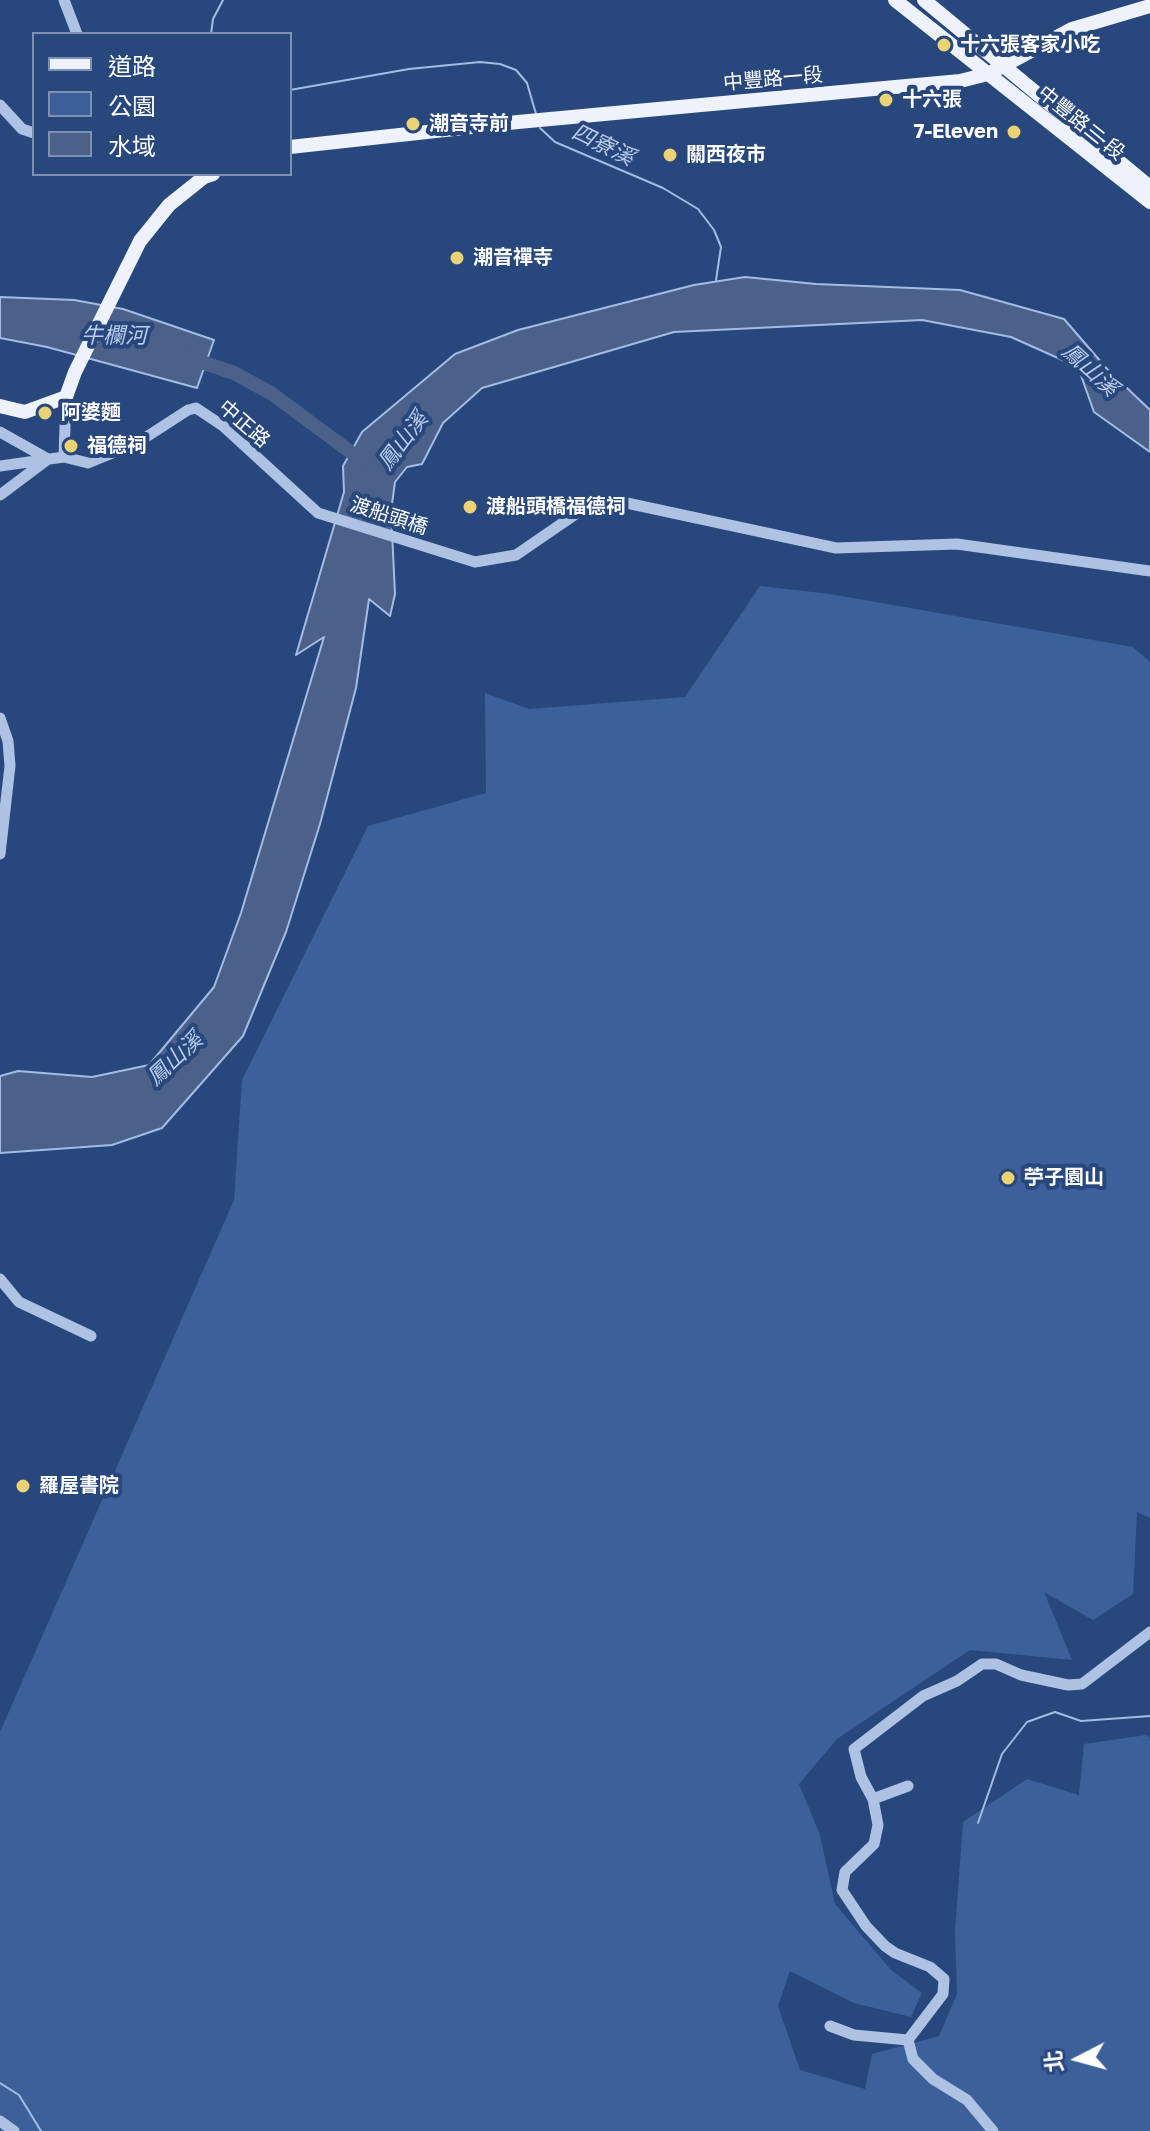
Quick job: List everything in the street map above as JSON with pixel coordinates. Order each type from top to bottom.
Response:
[{"type":"main road","name":"中豐路二 段","points":[[895,0],[1150,202]]},
{"type":"main road","name":"中豐路二 段","points":[[924,0],[1150,187]]},
{"type":"main road","name":"中豐路一段","points":[[292,147],[518,122],[941,84],[988,74],[1072,29],[1150,6]]},
{"type":"main road","points":[[0,406],[25,412],[66,397],[75,372],[140,241],[169,205],[204,176]]},
{"type":"street","points":[[64,0],[76,32]]},
{"type":"street","points":[[0,105],[22,129],[32,132]]},
{"type":"street","points":[[64,457],[66,397]]},
{"type":"street","name":"中正路","points":[[0,466],[64,457],[88,463],[137,443],[196,408],[223,426],[318,513]]},
{"type":"street","points":[[0,432],[48,459],[0,495]]},
{"type":"street","name":"渡船頭橋","points":[[318,513],[475,562],[516,555],[586,507],[608,499],[836,548],[957,544],[1150,571]]},
{"type":"street","points":[[0,718],[8,741],[10,766],[0,854]]},
{"type":"street","points":[[0,1279],[19,1302],[91,1336]]},
{"type":"street","points":[[908,2040],[943,1994],[944,1979],[930,1967],[885,1946],[866,1926],[842,1890],[845,1872],[874,1844],[878,1825],[873,1799],[861,1777],[854,1749],[923,1696],[957,1681],[982,1664],[996,1664],[1021,1675],[1068,1685],[1082,1684],[1150,1632]]},
{"type":"street","points":[[873,1799],[908,1786]]},
{"type":"street","points":[[830,2026],[854,2035],[908,2040]]},
{"type":"street","points":[[908,2040],[913,2059],[933,2079],[967,2100],[993,2131]]},
{"type":"street","points":[[0,2121],[14,2131]]},
{"type":"green space","points":[[760,586],[830,594],[1133,647],[1150,662],[1150,1518],[1137,1512],[1133,1594],[1093,1620],[1044,1592],[1072,1660],[970,1650],[837,1739],[799,1784],[820,1835],[835,1904],[891,1970],[922,1993],[911,2017],[854,2003],[790,1971],[778,2006],[800,2070],[865,2089],[872,2054],[939,2036],[957,1994],[955,1932],[963,1822],[1027,1779],[1079,1795],[1084,1744],[1146,1735],[1150,1738],[1150,2131],[0,2131],[0,1732],[234,1200],[242,1080],[368,826],[486,793],[485,693],[529,709],[685,697]]},
{"type":"water","name":"鳳山溪","points":[[745,277],[816,284],[960,290],[1064,319],[1108,370],[1150,410],[1150,452],[1094,412],[1078,367],[1011,337],[922,320],[674,332],[482,388],[443,423],[422,464],[407,467],[395,482],[391,511],[395,594],[390,616],[369,599],[356,688],[320,824],[286,932],[243,1036],[162,1128],[112,1145],[0,1153],[0,1076],[18,1071],[92,1077],[149,1065],[214,987],[241,913],[324,637],[296,655],[344,492],[343,466],[362,432],[455,354],[518,330],[694,285]]},
{"type":"water","name":"牛欄河","points":[[0,297],[74,300],[123,309],[214,340],[197,388],[47,347],[0,338]]},
{"type":"waterway","name":"四寮溪","points":[[211,32],[213,19],[223,0]]},
{"type":"waterway","name":"四寮溪","points":[[292,90],[409,69],[480,62],[516,70],[527,83],[536,114]]},
{"type":"waterway","name":"四寮溪","points":[[540,128],[555,142],[663,188],[698,209],[714,230],[721,247],[716,280]]},
{"type":"waterway","name":"牛欄河","points":[[187,357],[234,373],[271,393],[364,462]]},
{"type":"waterway","points":[[978,1823],[1002,1754],[1027,1722],[1055,1712],[1081,1721],[1150,1716]]},
{"type":"waterway","points":[[0,2083],[19,2095],[41,2131]]},
{"type":"place","name":"十六張客家小吃","points":[[944,45]]},
{"type":"place","name":"十六張","points":[[886,100]]},
{"type":"place","name":"潮音寺前","points":[[413,124]]},
{"type":"place","name":"7-Eleven","points":[[1014,132]]},
{"type":"place","name":"關西夜市","points":[[670,155]]},
{"type":"place","name":"潮音禪寺","points":[[457,258]]},
{"type":"place","name":"阿婆麵","points":[[45,413]]},
{"type":"place","name":"福德祠","points":[[71,446]]},
{"type":"place","name":"渡船頭橋福德祠","points":[[470,507]]},
{"type":"place","name":"苧子園山","points":[[1008,1178]]},
{"type":"place","name":"羅屋書院","points":[[23,1486]]}]
